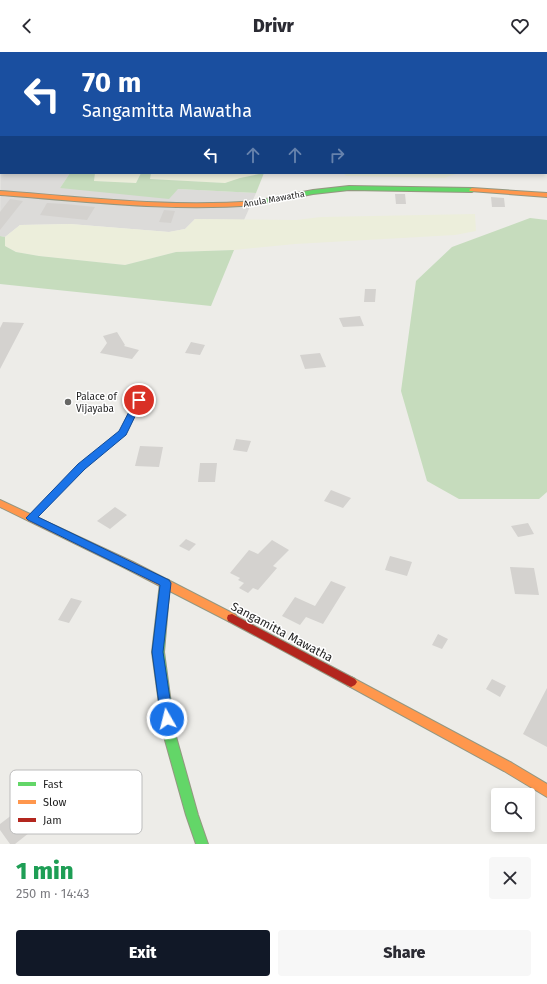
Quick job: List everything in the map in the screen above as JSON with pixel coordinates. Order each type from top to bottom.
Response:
[{"type":"main road","name":"Anula Mawatha","points":[[0,193],[219,206],[247,204],[313,192],[349,188],[470,190],[547,195]]},
{"type":"main road","name":"Sangamitta Mawatha","points":[[0,503],[166,583],[508,767],[547,790]]},
{"type":"main road","points":[[166,583],[158,652],[169,733],[192,816],[202,844]]},
{"type":"lane","points":[[31,518],[82,466],[123,433],[139,400]]},
{"type":"shaded area","points":[[0,174],[69,174],[60,188],[178,189],[256,193],[244,220],[195,219],[185,229],[169,232],[70,224],[20,225],[5,237],[0,236]]},
{"type":"green space","points":[[69,174],[95,174],[94,181],[136,183],[140,174],[151,174],[150,179],[225,183],[240,178],[264,174],[256,193],[178,189],[169,199],[60,188]]},
{"type":"green space","points":[[95,174],[140,174],[136,183],[94,181]]},
{"type":"green space","points":[[151,174],[257,174],[225,183],[149,179]]},
{"type":"green space","points":[[344,174],[456,174],[444,178],[346,176]]},
{"type":"green space","points":[[475,214],[476,231],[455,235],[295,244],[234,250],[176,252],[125,265],[39,256],[16,252],[5,246],[5,237],[20,225],[70,224],[169,232],[185,229],[195,219],[296,220],[321,217]]},
{"type":"green space","points":[[530,218],[547,220],[547,492],[539,499],[459,499],[427,481],[401,391],[416,281],[452,247]]},
{"type":"green space","points":[[0,236],[5,237],[5,246],[16,252],[39,256],[125,265],[176,252],[234,250],[211,306],[0,284]]},
{"type":"building","points":[[395,194],[405,194],[406,204],[396,204]]},
{"type":"building","points":[[491,197],[504,198],[505,207],[492,207]]},
{"type":"building","points":[[10,199],[23,201],[0,230],[0,212]]},
{"type":"building","points":[[47,203],[95,207],[87,220],[40,215]]},
{"type":"building","points":[[164,210],[175,211],[171,223],[159,222]]},
{"type":"building","points":[[365,289],[376,289],[375,302],[364,302]]},
{"type":"building","points":[[360,316],[364,326],[343,327],[339,318]]},
{"type":"building","points":[[3,322],[24,323],[0,369],[0,328]]},
{"type":"building","points":[[117,332],[125,345],[124,346],[139,350],[132,359],[100,353],[107,343],[103,336]]},
{"type":"building","points":[[191,342],[205,345],[200,355],[185,353]]},
{"type":"building","points":[[320,353],[326,367],[305,369],[300,355]]},
{"type":"building","points":[[236,439],[251,441],[247,452],[233,450]]},
{"type":"building","points":[[140,446],[163,447],[159,467],[135,466]]},
{"type":"building","points":[[200,463],[217,463],[215,482],[198,482]]},
{"type":"building","points":[[331,490],[351,498],[343,508],[324,501]]},
{"type":"building","points":[[115,507],[127,515],[110,529],[97,521]]},
{"type":"building","points":[[528,523],[534,534],[518,537],[511,526]]},
{"type":"building","points":[[186,539],[196,544],[189,551],[179,546]]},
{"type":"building","points":[[272,540],[289,550],[273,566],[277,568],[258,590],[253,588],[248,593],[239,588],[244,583],[238,580],[240,578],[230,573],[249,550],[258,554]]},
{"type":"building","points":[[390,556],[412,562],[407,576],[385,570]]},
{"type":"building","points":[[510,567],[534,568],[539,595],[515,594]]},
{"type":"building","points":[[331,581],[346,587],[323,624],[306,617],[300,625],[282,616],[295,597],[315,606]]},
{"type":"building","points":[[71,598],[82,601],[69,623],[58,620]]},
{"type":"building","points":[[438,634],[448,639],[442,649],[432,645]]},
{"type":"building","points":[[492,679],[506,686],[500,697],[486,689]]},
{"type":"building","points":[[547,688],[547,747],[523,734]]},
{"type":"building","points":[[10,816],[10,834],[28,834],[15,844],[10,844],[0,830],[0,824]]},
{"type":"traffic: fast","points":[[255,203],[313,192],[349,188],[472,190]]},
{"type":"traffic: fast","points":[[165,583],[158,652],[169,733],[192,815],[202,844]]},
{"type":"traffic: slow","points":[[472,190],[547,195]]},
{"type":"traffic: slow","points":[[0,193],[173,205],[219,206],[255,203]]},
{"type":"traffic: slow","points":[[0,503],[129,565],[232,618]]},
{"type":"traffic: slow","points":[[351,682],[508,767],[547,791]]},
{"type":"traffic: jam","points":[[232,618],[351,682]]},
{"type":"place","name":"Palace of Vijayaba","points":[[68,402]]},
{"type":"route","points":[[139,400],[123,433],[82,466],[31,518],[166,583],[158,652],[167,719]]}]
